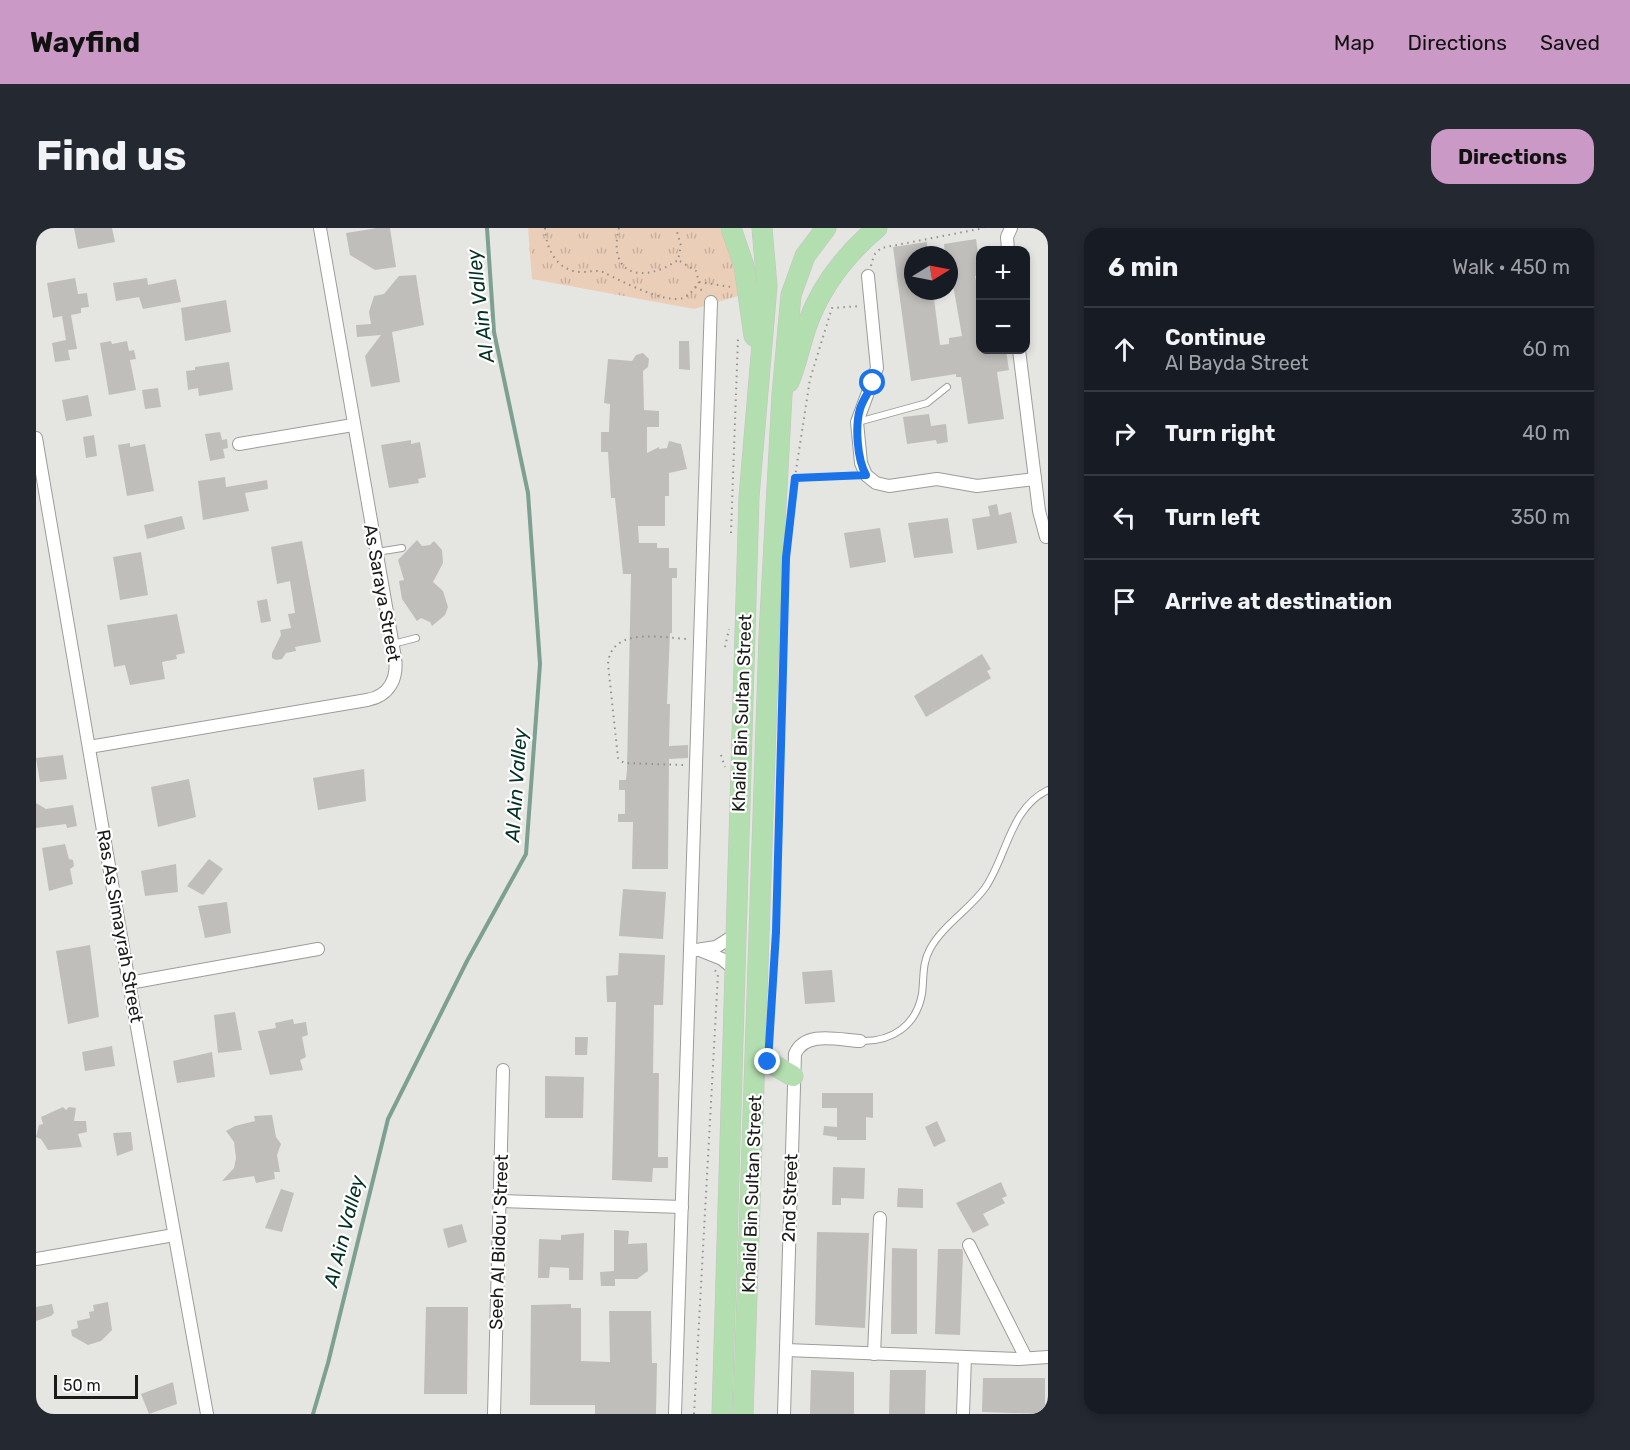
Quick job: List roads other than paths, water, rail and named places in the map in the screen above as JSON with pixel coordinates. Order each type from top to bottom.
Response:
[{"type":"main road","points":[[731,228],[744,266],[748,288],[758,387]]},
{"type":"main road","name":"Khalid Bin Sultan Street","points":[[722,1414],[749,497],[767,286],[762,228]]},
{"type":"main road","name":"Khalid Bin Sultan Street","points":[[743,1414],[746,1382],[768,636],[782,395],[793,288],[806,256],[826,228]]},
{"type":"main road","points":[[782,395],[794,372],[807,325],[822,293],[841,264],[878,228]]},
{"type":"main road","points":[[756,1055],[793,1076]]},
{"type":"main road","points":[[710,1414],[722,1353]]},
{"type":"main road","points":[[746,1382],[749,1414]]},
{"type":"street","name":"As Saraya Street","points":[[89,747],[374,699],[386,691],[394,679],[396,665],[320,228]]},
{"type":"street","points":[[1008,246],[1007,237],[1011,228]]},
{"type":"street","points":[[868,276],[877,368],[857,422],[861,463],[866,475],[876,483],[889,486],[938,479],[976,486],[1035,478]]},
{"type":"street","points":[[675,1414],[682,1207],[695,951],[696,765],[711,302]]},
{"type":"street","points":[[1020,354],[1035,478],[1046,537]]},
{"type":"street","points":[[239,444],[353,425]]},
{"type":"street","name":"Ras As Simayrah Street","points":[[37,445],[129,983],[207,1414]]},
{"type":"street","points":[[695,951],[723,944],[735,935]]},
{"type":"street","points":[[129,983],[318,950]]},
{"type":"street","points":[[695,951],[722,959],[734,969]]},
{"type":"street","name":"2nd Street","points":[[784,1414],[795,1054],[805,1041],[814,1039],[860,1041]]},
{"type":"street","name":"Seeh Al Bidou' Street","points":[[494,1414],[503,1070]]},
{"type":"street","points":[[500,1201],[682,1207]]},
{"type":"street","points":[[874,1354],[880,1218]]},
{"type":"street","points":[[36,1258],[174,1235]]},
{"type":"street","points":[[969,1245],[1026,1358]]},
{"type":"street","points":[[786,1350],[965,1357],[1048,1357]]},
{"type":"street","points":[[963,1414],[965,1357]]},
{"type":"lane","points":[[857,422],[927,403],[947,387]]},
{"type":"lane","points":[[376,552],[402,548]]},
{"type":"lane","points":[[392,644],[416,638]]},
{"type":"lane","points":[[860,1041],[887,1038],[901,1030],[913,1019],[922,994],[926,959],[934,942],[977,897],[992,876],[1019,816],[1029,803],[1048,790]]},
{"type":"waterway","name":"Al Ain Valley","points":[[313,1414],[328,1363],[388,1119],[467,961],[526,854],[540,664],[528,493],[494,332],[487,228]]}]
